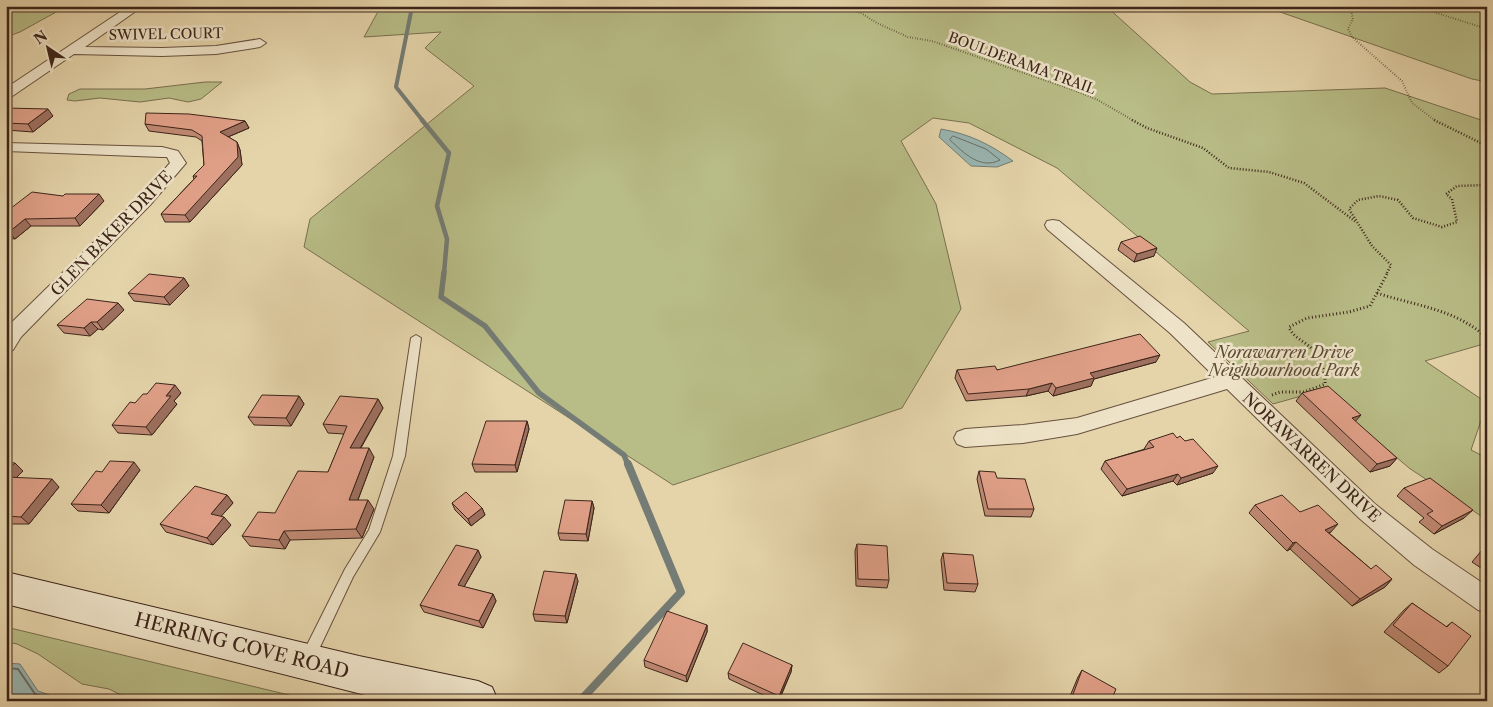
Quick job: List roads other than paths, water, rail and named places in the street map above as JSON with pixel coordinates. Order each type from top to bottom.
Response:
[{"type":"main road","name":"HERRING COVE ROAD","points":[[6,588],[79,604],[305,662],[478,701]]},
{"type":"street","points":[[6,94],[137,6]]},
{"type":"street","name":"SWIVEL COURT","points":[[72,50],[170,52],[216,50],[260,43]]},
{"type":"street","name":"GLEN BAKER DRIVE","points":[[6,147],[162,152],[173,154],[178,163],[145,201],[14,332],[6,345]]},
{"type":"street","name":"NORAWARREN DRIVE","points":[[1053,225],[1155,308],[1367,511],[1423,557],[1487,601]]},
{"type":"street","points":[[965,438],[1022,434],[1077,426],[1231,380]]},
{"type":"lane","points":[[305,662],[349,573],[374,532],[399,456],[416,338]]},
{"type":"water","points":[[941,129],[979,140],[1013,161],[997,167],[971,166],[939,137]]},
{"type":"water","points":[[6,663],[20,664],[38,691],[66,701],[6,701]]},
{"type":"waterway","points":[[410,6],[411,12],[396,87],[423,121]]},
{"type":"waterway","points":[[422,120],[449,153],[437,206],[447,239],[444,273]]},
{"type":"waterway","points":[[444,272],[441,297],[485,326],[539,393],[624,455],[628,465]]},
{"type":"waterway","points":[[580,701],[681,592],[628,464]]},
{"type":"park label","name":"Norawarren Drive Neighbourhood Park","points":[[1284,361]]}]
